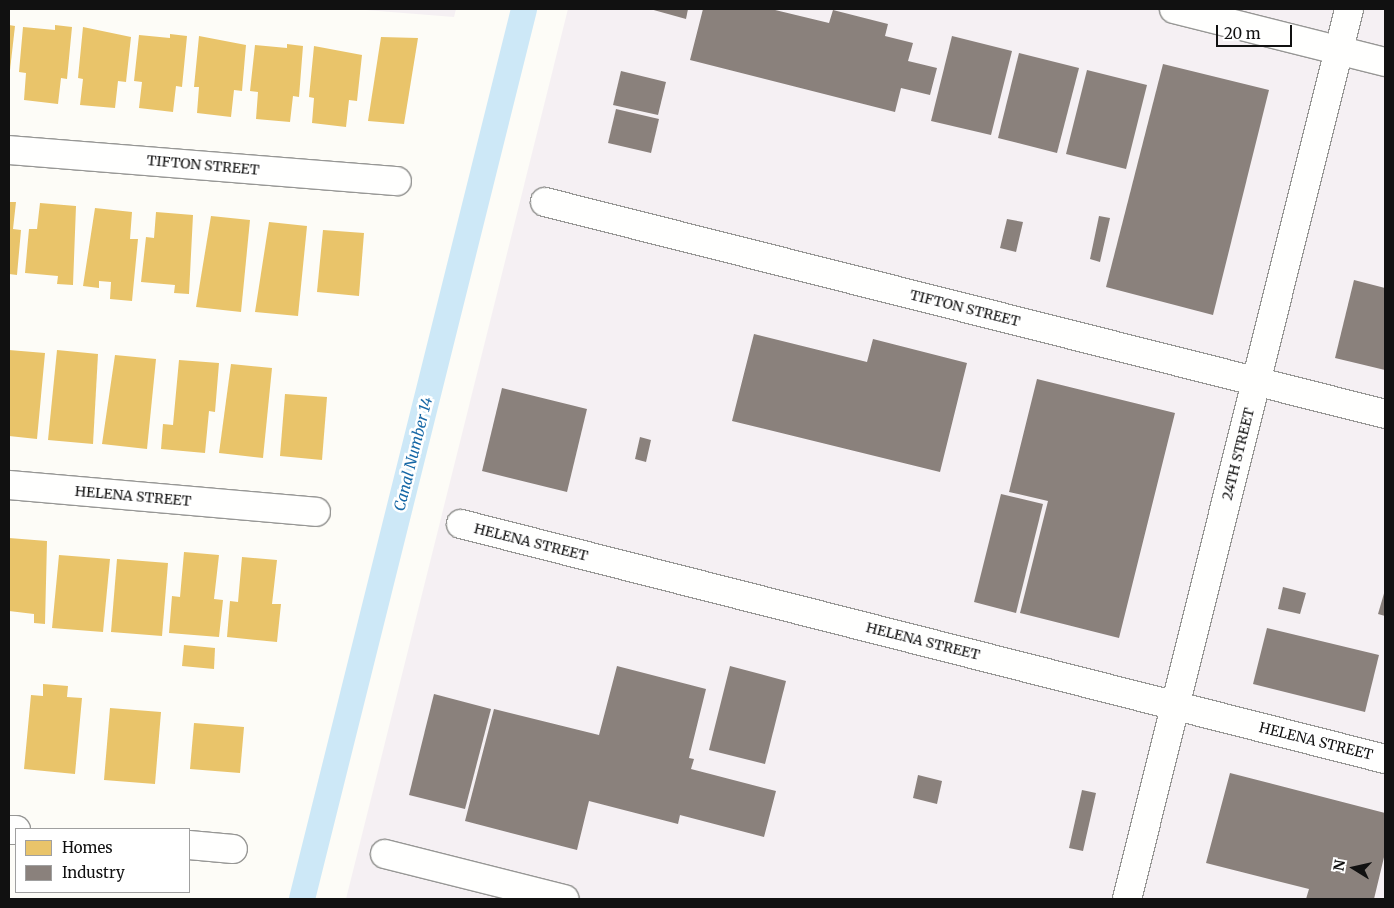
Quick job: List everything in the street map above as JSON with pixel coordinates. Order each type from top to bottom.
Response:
[{"type":"street","points":[[1174,9],[1385,62]]},
{"type":"street","name":"24TH STREET","points":[[1126,899],[1349,9]]},
{"type":"street","name":"TIFTON STREET","points":[[9,150],[397,181]]},
{"type":"street","name":"TIFTON STREET","points":[[545,202],[1385,414]]},
{"type":"street","name":"HELENA STREET","points":[[9,485],[316,512]]},
{"type":"street","name":"HELENA STREET","points":[[461,524],[1385,759]]},
{"type":"street","points":[[190,845],[233,849]]},
{"type":"street","points":[[385,854],[564,899]]},
{"type":"shaded area","points":[[353,9],[456,9],[454,17]]},
{"type":"shaded area","points":[[568,9],[1385,9],[1385,899],[346,899]]},
{"type":"building: Homes","points":[[9,25],[15,26],[10,70],[9,70]]},
{"type":"building: Homes","points":[[55,25],[72,27],[67,79],[61,78],[58,104],[24,100],[26,73],[19,72],[23,27],[55,30]]},
{"type":"building: Homes","points":[[83,27],[131,37],[126,82],[118,81],[115,108],[80,105],[83,79],[78,78]]},
{"type":"building: Homes","points":[[170,34],[187,36],[182,87],[176,86],[173,112],[139,108],[142,82],[134,81],[139,35],[170,38]]},
{"type":"building: Homes","points":[[199,36],[246,45],[242,91],[234,90],[231,117],[197,113],[199,87],[194,87]]},
{"type":"building: Homes","points":[[381,37],[418,38],[404,124],[368,121]]},
{"type":"building: Homes","points":[[287,44],[303,46],[299,97],[293,96],[290,122],[256,119],[258,92],[250,91],[255,45],[287,48]]},
{"type":"building: Homes","points":[[314,46],[362,55],[357,101],[349,100],[346,127],[312,123],[314,98],[309,97]]},
{"type":"building: Homes","points":[[9,202],[16,202],[13,229],[21,230],[17,275],[9,274]]},
{"type":"building: Homes","points":[[40,203],[76,206],[73,285],[57,284],[58,276],[25,273],[29,229],[37,229]]},
{"type":"building: Homes","points":[[95,208],[132,212],[130,239],[138,239],[132,301],[110,299],[111,282],[99,281],[99,288],[83,286]]},
{"type":"building: Homes","points":[[156,212],[193,215],[189,294],[174,293],[175,285],[141,282],[146,237],[154,238]]},
{"type":"building: Homes","points":[[211,216],[250,220],[241,312],[196,307]]},
{"type":"building: Homes","points":[[269,222],[307,226],[298,316],[255,312]]},
{"type":"building: Homes","points":[[323,230],[364,233],[359,296],[317,292]]},
{"type":"building: Homes","points":[[9,350],[45,353],[37,439],[9,436]]},
{"type":"building: Homes","points":[[57,350],[98,354],[93,444],[48,440]]},
{"type":"building: Homes","points":[[115,355],[156,359],[147,449],[102,444]]},
{"type":"building: Homes","points":[[179,360],[219,363],[215,412],[209,411],[205,453],[161,449],[163,424],[173,425]]},
{"type":"building: Homes","points":[[231,364],[272,368],[263,458],[219,453]]},
{"type":"building: Homes","points":[[285,394],[327,397],[322,460],[280,456]]},
{"type":"building: Homes","points":[[9,538],[47,541],[45,624],[34,623],[34,614],[9,611]]},
{"type":"building: Homes","points":[[184,552],[219,555],[214,599],[223,600],[219,637],[169,633],[172,596],[180,597]]},
{"type":"building: Homes","points":[[59,555],[110,559],[103,632],[52,628]]},
{"type":"building: Homes","points":[[242,557],[277,560],[272,604],[281,604],[277,642],[227,637],[230,601],[238,602]]},
{"type":"building: Homes","points":[[117,559],[168,563],[162,636],[111,632]]},
{"type":"building: Homes","points":[[184,645],[215,648],[214,669],[182,666]]},
{"type":"building: Homes","points":[[43,684],[68,686],[67,697],[82,698],[75,774],[24,769],[31,695],[43,696]]},
{"type":"building: Homes","points":[[110,708],[161,712],[155,784],[104,780]]},
{"type":"building: Homes","points":[[194,723],[244,727],[240,773],[190,769]]},
{"type":"building: Industry","points":[[650,9],[688,9],[686,19]]},
{"type":"building: Industry","points":[[703,9],[771,9],[829,23],[833,10],[888,24],[885,36],[913,43],[908,61],[937,68],[930,95],[901,88],[895,112],[690,60]]},
{"type":"building: Industry","points":[[952,36],[1012,51],[991,135],[931,121]]},
{"type":"building: Industry","points":[[1019,53],[1079,68],[1057,153],[998,138]]},
{"type":"building: Industry","points":[[1163,64],[1269,90],[1213,315],[1106,287]]},
{"type":"building: Industry","points":[[1087,70],[1147,85],[1126,169],[1066,154]]},
{"type":"building: Industry","points":[[621,71],[666,82],[658,115],[613,105]]},
{"type":"building: Industry","points":[[616,109],[659,119],[651,153],[608,143]]},
{"type":"building: Industry","points":[[1099,216],[1110,218],[1100,262],[1090,259]]},
{"type":"building: Industry","points":[[1007,219],[1023,222],[1016,252],[1000,248]]},
{"type":"building: Industry","points":[[1354,280],[1385,288],[1385,370],[1335,358]]},
{"type":"building: Industry","points":[[754,334],[867,362],[873,339],[967,363],[940,472],[732,421]]},
{"type":"building: Industry","points":[[1037,379],[1175,413],[1119,638],[1020,613],[1048,501],[1009,492]]},
{"type":"building: Industry","points":[[502,388],[587,409],[567,492],[482,471]]},
{"type":"building: Industry","points":[[640,437],[651,440],[646,462],[635,459]]},
{"type":"building: Industry","points":[[1001,494],[1043,504],[1016,613],[974,602]]},
{"type":"building: Industry","points":[[1283,587],[1306,593],[1300,614],[1278,609]]},
{"type":"building: Industry","points":[[1385,590],[1385,616],[1378,614]]},
{"type":"building: Industry","points":[[1267,628],[1379,655],[1365,712],[1253,684]]},
{"type":"building: Industry","points":[[617,666],[706,689],[689,758],[694,759],[691,769],[776,791],[764,837],[680,815],[678,824],[589,801],[577,850],[465,821],[494,709],[599,735]]},
{"type":"building: Industry","points":[[730,666],[786,681],[765,764],[709,750]]},
{"type":"building: Industry","points":[[434,694],[491,709],[465,809],[409,795]]},
{"type":"building: Industry","points":[[1230,773],[1385,813],[1385,853],[1374,899],[1306,899],[1309,889],[1206,863]]},
{"type":"building: Industry","points":[[918,775],[942,781],[937,804],[913,798]]},
{"type":"building: Industry","points":[[1082,790],[1096,793],[1083,851],[1069,848]]},
{"type":"waterway","name":"Canal Number 14","points":[[302,899],[524,9]]}]
